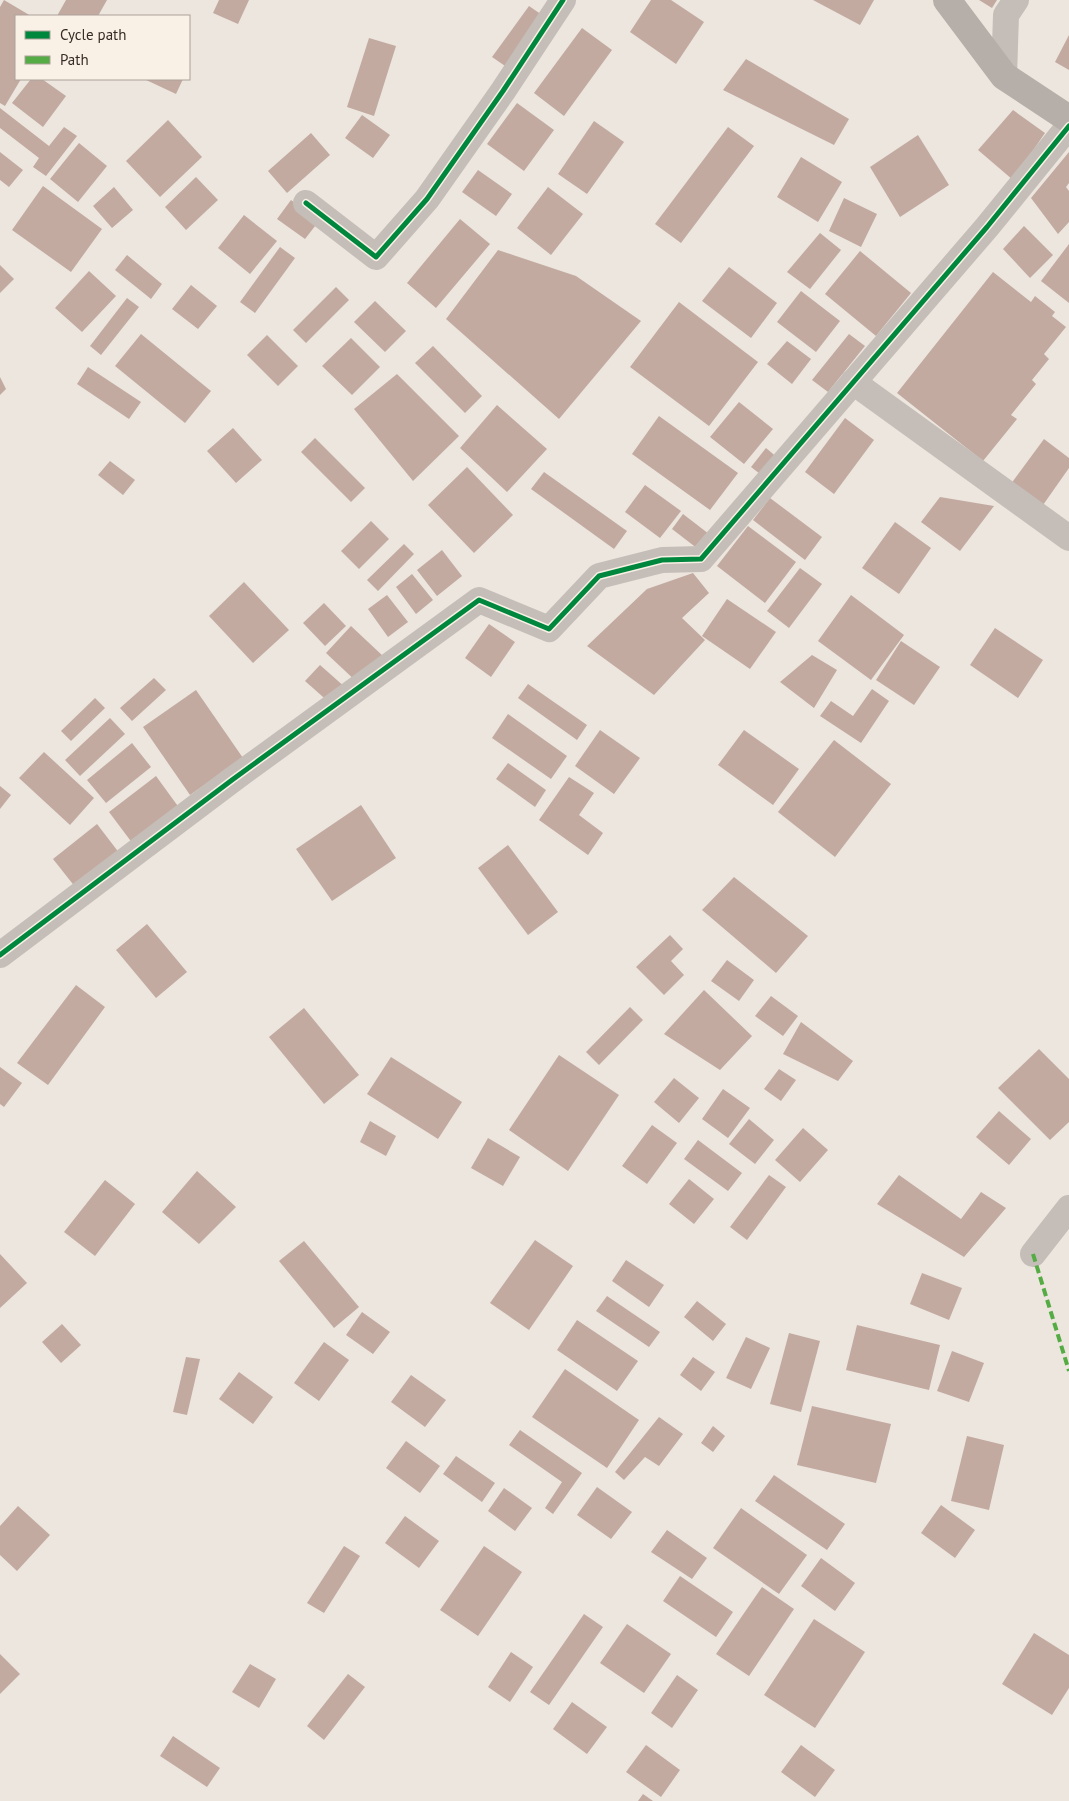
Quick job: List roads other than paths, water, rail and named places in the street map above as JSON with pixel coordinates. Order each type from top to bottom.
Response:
[{"type":"main road","points":[[947,0],[1004,76],[1069,119]]},
{"type":"street","points":[[306,203],[376,257],[426,199],[503,91],[563,0]]},
{"type":"street","points":[[1004,76],[1006,15],[1016,0]]},
{"type":"street","points":[[0,955],[224,786],[479,600],[549,629],[599,576],[662,560],[700,559],[987,227],[1069,126]]},
{"type":"street","points":[[853,382],[1069,538]]},
{"type":"street","points":[[1033,1254],[1069,1208]]}]
